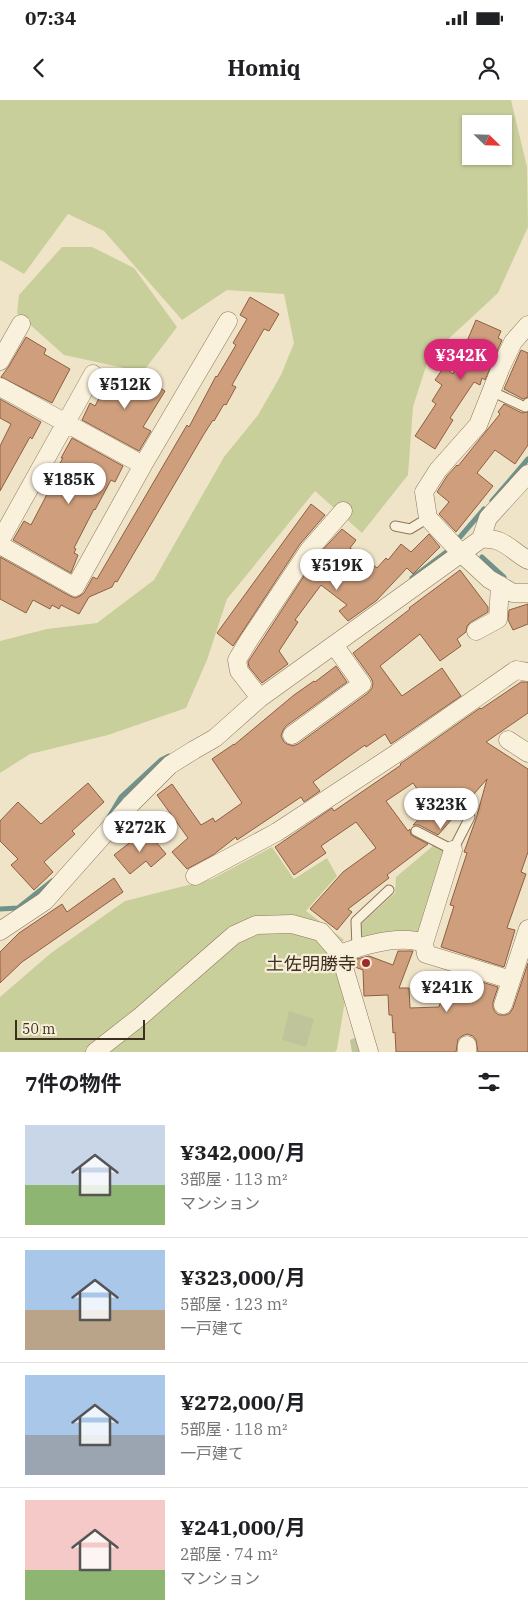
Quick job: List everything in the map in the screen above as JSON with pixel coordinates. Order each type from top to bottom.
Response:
[{"type":"street","points":[[0,545],[75,587],[143,465],[228,321]]},
{"type":"street","points":[[0,360],[21,324]]},
{"type":"street","points":[[528,325],[513,342],[478,425],[438,470],[424,492],[428,518],[462,553],[489,579],[513,593],[528,593]]},
{"type":"street","points":[[0,541],[93,374]]},
{"type":"street","points":[[0,387],[143,465]]},
{"type":"street","points":[[481,539],[488,518],[528,474]]},
{"type":"street","points":[[260,698],[239,671],[237,660],[309,550],[343,511]]},
{"type":"street","points":[[0,931],[45,901],[132,803],[170,765],[215,738],[260,698],[481,539],[492,538],[528,560]]},
{"type":"street","points":[[476,631],[498,619],[500,585]]},
{"type":"street","points":[[292,735],[362,684],[334,645]]},
{"type":"street","points":[[195,876],[277,832],[397,753],[516,670],[528,672]]},
{"type":"street","points":[[508,740],[528,753]]},
{"type":"street","points":[[454,850],[424,942],[426,954],[511,980]]},
{"type":"street","points":[[95,1052],[141,1016],[234,936],[256,925],[292,924],[321,932],[340,954],[369,1052]]},
{"type":"street","points":[[502,1005],[528,929]]},
{"type":"street","points":[[340,954],[380,942],[414,939],[424,942]]},
{"type":"lane","points":[[491,391],[525,407],[528,403]]},
{"type":"lane","points":[[396,526],[410,529],[428,518]]},
{"type":"lane","points":[[416,832],[454,850],[470,817]]},
{"type":"lane","points":[[357,948],[356,921],[389,890]]},
{"type":"green space","points":[[0,100],[511,100],[527,167],[528,227],[498,293],[429,357],[413,407],[408,475],[362,533],[315,491],[227,599],[207,660],[186,708],[108,735],[30,754],[0,773],[0,641],[47,629],[97,623],[154,580],[224,457],[258,415],[281,375],[294,343],[284,294],[227,290],[182,320],[104,231],[68,214],[24,274],[0,260]]},
{"type":"green space","points":[[62,247],[92,247],[134,268],[177,327],[143,372],[64,355],[17,313],[19,295]]},
{"type":"green space","points":[[434,845],[449,852],[422,938],[359,943],[361,924],[395,893],[396,877]]},
{"type":"green space","points":[[272,847],[294,879],[327,858],[337,876],[306,911],[344,940],[335,948],[345,1001],[335,1052],[0,1052],[0,997],[51,953],[125,901],[212,879]]},
{"type":"green space","points":[[289,1011],[314,1019],[306,1047],[282,1040]]},
{"type":"green space","points":[[359,1036],[363,1052],[352,1052],[350,1040]]},
{"type":"building","points":[[250,297],[279,314],[269,331],[264,329],[232,385],[236,387],[226,405],[224,404],[204,434],[117,582],[115,581],[112,587],[89,597],[79,614],[61,605],[59,609],[52,605],[50,609],[33,600],[26,613],[0,599],[0,557],[75,598],[84,593],[93,577],[97,579],[236,345],[233,343],[247,319],[240,315]]},
{"type":"building","points":[[476,320],[501,331],[498,338],[502,340],[485,380],[482,378],[480,385],[474,382],[450,418],[453,420],[435,449],[415,436],[436,404],[432,401],[442,385],[435,380],[444,367],[453,374]]},
{"type":"building","points":[[26,337],[46,349],[44,354],[70,369],[52,403],[1,377]]},
{"type":"building","points":[[521,350],[528,353],[528,397],[523,399],[504,389]]},
{"type":"building","points":[[113,372],[138,385],[143,378],[165,391],[143,427],[151,431],[139,451],[82,420],[90,403],[95,406]]},
{"type":"building","points":[[0,399],[41,422],[32,439],[30,437],[0,491],[0,446],[11,424],[0,418]]},
{"type":"building","points":[[504,404],[522,413],[528,412],[528,445],[515,464],[495,450],[477,473],[493,486],[456,532],[439,514],[449,502],[437,492],[447,476],[458,466],[500,414],[498,412]]},
{"type":"building","points":[[72,438],[123,466],[115,482],[111,480],[74,548],[76,549],[74,553],[78,555],[71,573],[13,540],[24,521],[31,525],[54,481],[51,479]]},
{"type":"building","points":[[311,504],[325,515],[300,544],[233,646],[217,633]]},
{"type":"building","points":[[342,529],[356,540],[350,548],[377,568],[386,558],[388,560],[401,544],[411,552],[429,534],[440,547],[413,574],[407,568],[376,601],[348,621],[339,611],[347,605],[321,585],[295,620],[298,622],[279,651],[288,664],[262,683],[249,667],[248,662],[317,556]]},
{"type":"building","points":[[460,570],[488,607],[488,612],[471,622],[467,626],[466,632],[457,639],[461,646],[440,661],[420,634],[380,666],[402,696],[442,668],[461,696],[391,744],[385,734],[366,747],[365,745],[313,782],[320,791],[304,802],[301,797],[237,840],[236,837],[213,855],[187,869],[172,852],[188,838],[157,795],[172,784],[201,825],[213,818],[215,822],[242,803],[212,759],[234,745],[294,695],[336,666],[347,682],[286,726],[281,736],[284,742],[293,746],[298,744],[368,693],[373,683],[353,653]]},
{"type":"building","points":[[528,604],[528,624],[513,630],[508,620],[509,610]]},
{"type":"building","points":[[521,682],[528,682],[528,713],[486,742],[528,769],[528,852],[521,872],[526,874],[507,928],[515,930],[504,967],[441,947],[454,906],[450,905],[467,853],[464,852],[476,819],[487,779],[438,835],[419,825],[413,825],[430,807],[413,783],[386,801],[408,831],[410,829],[411,835],[428,844],[387,875],[389,878],[348,909],[352,912],[337,930],[310,909],[343,872],[376,848],[356,822],[321,846],[326,853],[294,875],[275,847],[332,808],[334,811],[480,708]]},
{"type":"building","points":[[88,783],[104,802],[72,831],[75,834],[44,862],[53,872],[34,890],[11,865],[18,859],[0,841],[0,821],[18,802],[41,824]]},
{"type":"building","points":[[146,830],[166,854],[151,867],[146,861],[130,874],[114,855]]},
{"type":"building","points":[[114,878],[123,892],[22,962],[0,983],[0,952],[19,933],[62,904],[67,912]]},
{"type":"building","points":[[398,951],[413,951],[399,988],[409,988],[410,1008],[439,1007],[447,984],[467,992],[472,979],[498,987],[493,1008],[499,1015],[506,1015],[513,1008],[528,963],[528,1052],[478,1052],[476,1040],[473,1036],[467,1034],[458,1039],[456,1052],[396,1052],[392,1015],[389,1015],[388,995],[364,996],[363,970],[354,965],[357,959],[369,956],[393,965]]},
{"type":"waterway","points":[[492,501],[528,459]]},
{"type":"waterway","points":[[460,537],[484,509]]},
{"type":"waterway","points":[[412,578],[449,550]]},
{"type":"waterway","points":[[482,557],[504,577]]},
{"type":"waterway","points":[[109,817],[121,797],[161,760],[169,756]]},
{"type":"waterway","points":[[0,909],[18,908],[52,881]]},
{"type":"place","name":"土佐明勝寺","points":[[366,963]]}]
